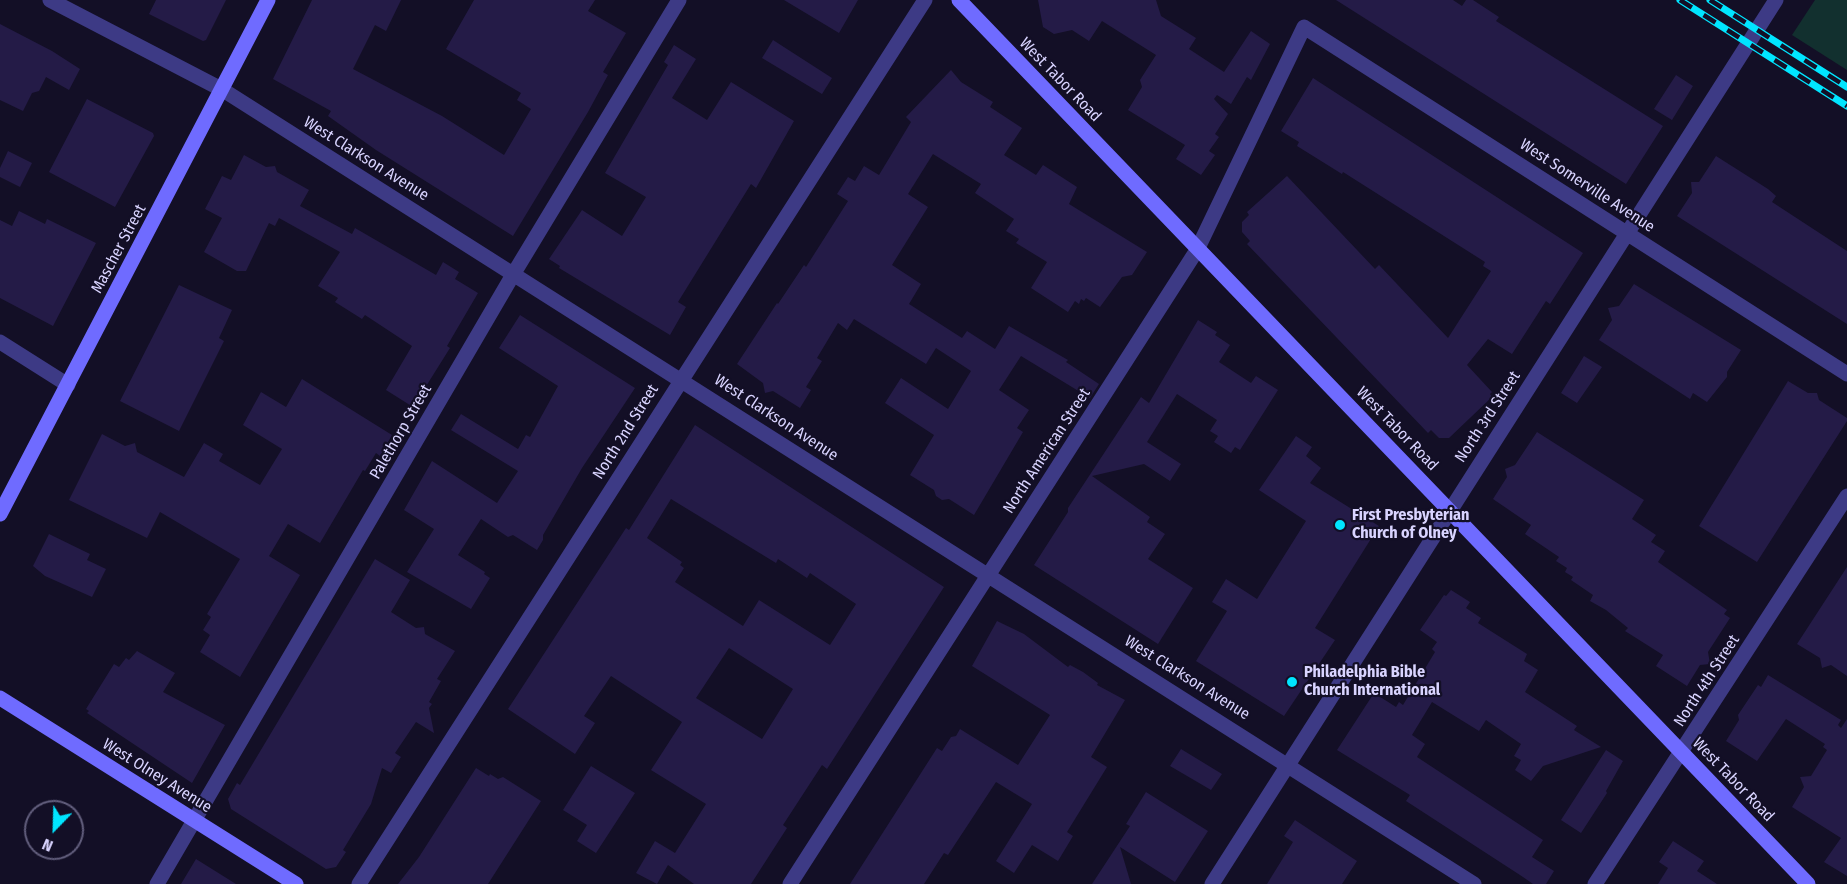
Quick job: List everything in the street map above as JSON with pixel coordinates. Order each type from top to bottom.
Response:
[{"type":"street","name":"West Clarkson Avenue","points":[[50,0],[223,90],[1287,763],[1474,884]]},
{"type":"street","name":"Mascher Street","points":[[0,514],[268,0]]},
{"type":"street","name":"Palethorp Street","points":[[158,884],[513,273],[679,0]]},
{"type":"street","name":"North 2nd Street","points":[[359,884],[925,0]]},
{"type":"street","name":"West Tabor Road","points":[[959,0],[1809,884]]},
{"type":"street","name":"North 3rd Street","points":[[1212,884],[1449,509],[1776,0]]},
{"type":"street","name":"North American Street","points":[[790,884],[1197,250],[1304,27],[1308,29]]},
{"type":"street","name":"West Somerville Avenue","points":[[1308,29],[1847,374]]},
{"type":"street","points":[[0,342],[68,385]]},
{"type":"street","name":"North 4th Street","points":[[1595,884],[1682,754],[1847,496]]},
{"type":"street","name":"West Olney Avenue","points":[[0,698],[296,884]]},
{"type":"green space","points":[[1815,0],[1847,0],[1847,70],[1792,35]]},
{"type":"building","points":[[156,0],[226,0],[206,40],[203,41],[149,14]]},
{"type":"building","points":[[312,0],[401,0],[386,31],[375,25],[353,69],[442,116],[504,155],[531,109],[517,100],[521,93],[446,49],[474,0],[595,0],[588,11],[626,33],[603,72],[608,75],[588,112],[513,236],[376,150],[328,116],[331,111],[273,79]]},
{"type":"building","points":[[784,0],[858,0],[839,33]]},
{"type":"building","points":[[1038,0],[1156,0],[1161,16],[1196,38],[1189,49],[1224,72],[1251,31],[1270,44],[1251,80],[1247,77],[1231,104],[1217,95],[1214,99],[1228,114],[1215,134],[1219,137],[1209,151],[1215,155],[1201,175],[1176,159],[1185,145],[1128,110],[1142,87],[1140,80],[1156,55],[1102,21],[1089,41],[1072,30],[1054,34],[1043,27]]},
{"type":"building","points":[[1336,0],[1453,0],[1462,6],[1466,0],[1473,0],[1499,17],[1496,21],[1663,126],[1626,184]]},
{"type":"building","points":[[0,24],[52,51],[80,69],[69,90],[46,77],[39,91],[32,93],[23,111],[0,100]]},
{"type":"building","points":[[773,40],[832,78],[822,94],[762,58]]},
{"type":"building","points":[[674,45],[696,59],[672,98],[707,120],[731,82],[794,121],[756,188],[751,184],[678,302],[686,307],[670,335],[559,268],[560,266],[549,259],[582,210],[622,236],[646,197],[605,173],[668,65],[664,62]]},
{"type":"building","points":[[951,70],[961,82],[993,102],[990,107],[1022,128],[1004,155],[1036,175],[1043,165],[1077,187],[1069,204],[1147,252],[1132,275],[1122,277],[1100,307],[1086,298],[1084,301],[1081,299],[1079,304],[1075,301],[1068,312],[1031,288],[1047,262],[1016,243],[1019,239],[1006,231],[1014,219],[975,193],[981,184],[933,154],[908,194],[928,207],[892,265],[921,284],[909,304],[962,338],[967,331],[995,349],[1009,326],[1068,360],[1066,362],[1099,384],[1090,398],[1021,356],[999,390],[1029,410],[1017,428],[1023,432],[974,515],[949,499],[942,500],[936,496],[934,490],[910,475],[934,435],[885,403],[901,378],[948,409],[971,371],[936,348],[926,364],[854,319],[847,330],[838,323],[817,358],[822,361],[806,387],[811,390],[800,408],[773,391],[765,393],[763,383],[737,364],[804,265],[806,267],[848,201],[837,194],[848,177],[855,181],[864,166],[879,175],[911,122],[906,117]]},
{"type":"building","points":[[1676,75],[1693,86],[1672,120],[1654,109]]},
{"type":"building","points":[[1313,78],[1583,253],[1550,304],[1546,301],[1512,354],[1488,339],[1467,365],[1492,392],[1490,394],[1492,397],[1449,438],[1439,438],[1431,430],[1428,433],[1247,244],[1250,241],[1242,232],[1242,222],[1249,215],[1247,212],[1287,176],[1375,269],[1379,265],[1448,338],[1491,271],[1483,266],[1485,262],[1343,172],[1342,174],[1297,146],[1299,142],[1281,131]]},
{"type":"building","points":[[87,99],[153,133],[154,136],[115,207],[49,172]]},
{"type":"building","points":[[8,151],[32,163],[20,187],[0,177],[0,168]]},
{"type":"building","points":[[244,155],[266,167],[275,166],[277,172],[309,190],[300,206],[352,234],[355,228],[436,275],[443,262],[459,272],[455,279],[478,293],[447,346],[450,348],[413,407],[386,390],[412,346],[365,315],[362,319],[335,302],[338,298],[318,286],[340,252],[279,218],[275,226],[269,223],[246,271],[237,271],[204,252],[222,218],[205,209],[222,176],[231,180]]},
{"type":"building","points":[[1716,156],[1768,189],[1776,196],[1772,202],[1847,251],[1847,324],[1677,216],[1692,193],[1691,182],[1699,182]]},
{"type":"building","points":[[19,211],[45,224],[47,219],[96,243],[53,326],[0,298],[0,220],[12,226]]},
{"type":"building","points":[[1634,284],[1741,350],[1727,372],[1727,377],[1707,402],[1693,393],[1690,399],[1599,340],[1612,320],[1608,308],[1619,306]]},
{"type":"building","points":[[179,285],[232,310],[219,338],[224,341],[179,431],[120,401]]},
{"type":"building","points":[[520,315],[635,388],[582,468],[543,535],[543,540],[537,550],[513,535],[508,537],[481,519],[458,555],[485,572],[484,574],[490,578],[471,609],[407,572],[434,529],[404,510],[432,461],[497,503],[518,471],[451,430],[461,414],[518,449],[526,435],[530,437],[558,386],[499,348]]},
{"type":"building","points":[[1198,320],[1217,332],[1215,335],[1230,345],[1219,362],[1251,383],[1256,376],[1278,390],[1240,450],[1235,447],[1231,453],[1214,442],[1218,436],[1210,431],[1217,420],[1177,394],[1147,442],[1181,464],[1170,481],[1144,464],[1092,476],[1150,517],[1147,522],[1165,534],[1148,559],[1193,588],[1158,644],[1034,565],[1068,512],[1068,508],[1141,397],[1149,403]]},
{"type":"building","points":[[1584,356],[1602,367],[1577,403],[1561,393]]},
{"type":"building","points":[[302,379],[392,435],[380,456],[376,453],[365,471],[363,470],[320,543],[288,524],[269,556],[300,575],[240,677],[200,652],[210,635],[203,630],[211,617],[207,614],[240,559],[160,512],[147,538],[69,500],[102,434],[125,446],[135,443],[137,452],[184,477],[204,443],[223,454],[219,461],[260,485],[282,449],[243,425],[261,392],[286,407]]},
{"type":"building","points":[[1788,381],[1808,393],[1817,393],[1819,400],[1847,418],[1847,421],[1757,562],[1699,526]]},
{"type":"building","points":[[695,425],[944,587],[827,769],[822,765],[783,825],[787,828],[751,884],[694,884],[668,865],[657,884],[636,873],[655,841],[675,853],[706,804],[651,770],[682,722],[611,676],[584,716],[595,723],[575,754],[508,709],[626,528],[629,530]],"holes":[[[671,499],[776,563],[778,559],[807,578],[810,573],[856,604],[830,645],[759,600],[743,626],[675,582],[684,568],[680,565],[682,562],[647,538]],[[729,648],[793,689],[762,739],[696,698]]]},
{"type":"building","points":[[1537,432],[1644,500],[1632,519],[1656,535],[1651,542],[1665,551],[1658,562],[1727,610],[1724,614],[1730,618],[1708,652],[1710,664],[1700,665],[1687,686],[1656,666],[1663,655],[1625,631],[1628,628],[1606,610],[1590,601],[1593,595],[1571,580],[1573,577],[1565,572],[1567,568],[1556,561],[1559,557],[1525,534],[1531,525],[1493,499],[1507,477],[1505,469],[1515,465]]},
{"type":"building","points":[[1296,436],[1312,447],[1306,456],[1321,468],[1310,483],[1379,526],[1315,628],[1335,640],[1284,716],[1196,661],[1227,611],[1212,602],[1226,579],[1257,599],[1306,521],[1259,490]]},
{"type":"building","points":[[49,534],[90,554],[87,560],[106,569],[92,597],[45,576],[33,566]]},
{"type":"building","points":[[375,559],[410,580],[391,612],[416,628],[424,627],[425,634],[455,651],[437,679],[441,681],[429,702],[432,704],[429,708],[434,733],[416,722],[395,753],[401,757],[391,773],[382,768],[371,804],[343,850],[346,852],[336,867],[326,869],[231,809],[228,799],[237,783],[240,785]]},
{"type":"building","points":[[1847,567],[1847,676],[1831,665],[1822,668],[1820,658],[1797,644]]},
{"type":"building","points":[[1451,590],[1470,602],[1466,608],[1481,618],[1478,623],[1527,654],[1524,661],[1538,670],[1525,692],[1577,726],[1574,730],[1601,747],[1543,766],[1531,781],[1515,770],[1521,760],[1514,756],[1521,744],[1486,720],[1479,731],[1432,702],[1412,735],[1425,744],[1417,757],[1543,840],[1532,857],[1554,871],[1546,884],[1533,884],[1406,801],[1410,795],[1337,750],[1374,693],[1396,707],[1399,702],[1403,705],[1435,652],[1432,649],[1437,642],[1420,630],[1444,595],[1446,596]]},
{"type":"building","points":[[997,621],[1024,634],[1068,667],[1070,665],[1083,672],[1098,683],[1097,685],[1125,700],[1091,757],[1107,767],[1067,832],[1073,836],[1058,861],[1032,845],[1014,873],[996,861],[1032,804],[996,782],[948,855],[944,853],[924,884],[850,884],[937,748],[942,751],[951,737],[956,736],[960,729],[1018,765],[1050,715],[972,666]]},
{"type":"building","points":[[137,651],[175,673],[163,692],[225,725],[192,783],[87,713],[89,711],[86,709],[114,664],[119,667],[126,658],[129,660]]},
{"type":"building","points":[[1768,675],[1841,720],[1838,725],[1841,728],[1847,719],[1847,876],[1824,862],[1841,838],[1792,807],[1804,787],[1800,777],[1811,776],[1827,750],[1823,747],[1825,744],[1786,719],[1757,761],[1726,741],[1739,720],[1738,715],[1758,685],[1761,687]]},
{"type":"building","points":[[1181,749],[1222,774],[1211,790],[1170,766]]},
{"type":"building","points":[[1606,750],[1623,761],[1607,793],[1581,833],[1561,820]]},
{"type":"building","points":[[591,766],[635,793],[596,853],[577,841],[587,825],[563,810]]},
{"type":"building","points":[[476,768],[498,779],[503,777],[541,801],[488,884],[398,884],[419,857]]},
{"type":"building","points":[[1146,792],[1208,831],[1175,882],[1120,847],[1131,884],[1092,884],[1130,826],[1126,824]]},
{"type":"building","points":[[1295,820],[1357,861],[1342,884],[1267,884],[1293,842],[1284,836]]},
{"type":"building","points":[[1673,841],[1704,861],[1697,871],[1717,884],[1658,884],[1668,868],[1659,862]]},
{"type":"building","points":[[196,859],[236,884],[181,884]]},
{"type":"railway","points":[[1680,0],[1847,106]]},
{"type":"railway","points":[[1710,0],[1847,87]]},
{"type":"place","name":"First Presbyterian Church of Olney","points":[[1340,525]]},
{"type":"place","name":"Philadelphia Bible Church International","points":[[1292,682]]}]
